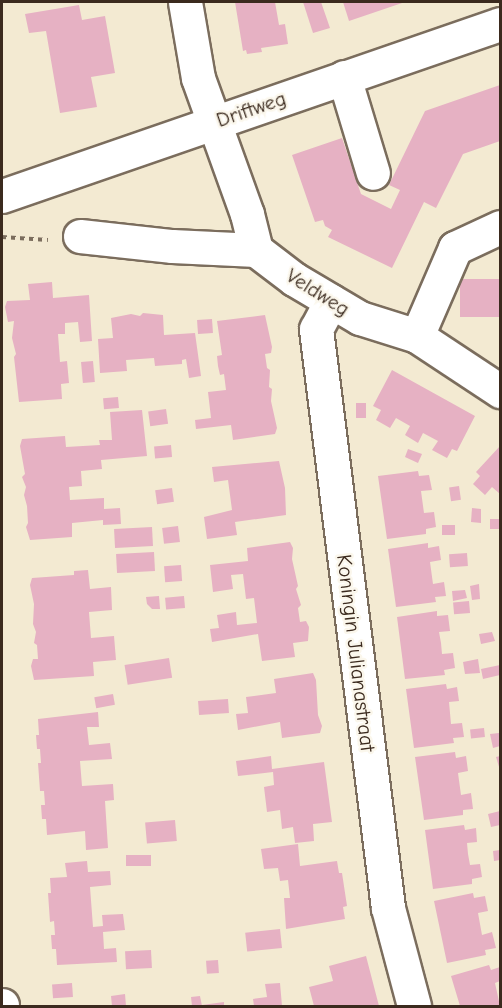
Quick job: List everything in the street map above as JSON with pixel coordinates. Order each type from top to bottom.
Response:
[{"type":"street","points":[[80,236],[172,246],[256,250],[247,213],[212,122],[198,78],[185,2]]},
{"type":"street","name":"Driftweg","points":[[2,196],[501,24]]},
{"type":"street","points":[[344,77],[373,173]]},
{"type":"street","points":[[417,336],[455,248],[501,227]]},
{"type":"street","name":"Veldweg","points":[[256,250],[294,279],[360,318],[417,336],[501,391]]},
{"type":"street","name":"Koningin Julianastraat","points":[[331,301],[316,329],[388,908],[414,1006]]},
{"type":"path","points":[[2,237],[66,241],[80,236]]},
{"type":"building","points":[[235,2],[275,2],[279,25],[285,24],[288,44],[261,48],[262,52],[247,54],[246,50],[243,51]]},
{"type":"building","points":[[303,2],[321,2],[330,28],[313,33]]},
{"type":"building","points":[[343,2],[405,2],[349,21]]},
{"type":"building","points":[[79,5],[82,20],[105,16],[115,73],[91,77],[97,107],[60,113],[46,31],[29,33],[25,14]]},
{"type":"building","points":[[500,85],[500,141],[463,154],[436,208],[424,202],[392,268],[328,237],[332,230],[325,226],[323,220],[315,222],[292,155],[342,138],[361,194],[391,209],[400,190],[389,185],[425,111]]},
{"type":"building","points":[[460,279],[500,279],[500,317],[460,317]]},
{"type":"building","points":[[52,282],[53,298],[89,295],[92,341],[80,342],[78,322],[65,323],[65,334],[58,334],[60,362],[67,361],[69,383],[61,384],[62,399],[19,402],[14,357],[16,354],[12,338],[14,321],[8,322],[5,307],[7,301],[30,300],[28,284]]},
{"type":"building","points":[[143,313],[163,315],[164,335],[195,333],[201,376],[189,378],[186,359],[182,360],[182,364],[155,366],[154,358],[126,360],[127,371],[100,373],[98,339],[113,338],[111,318],[131,314],[140,316]]},
{"type":"building","points":[[265,315],[272,347],[271,353],[265,354],[267,368],[270,370],[269,387],[272,389],[271,401],[277,428],[275,434],[233,440],[231,425],[196,429],[195,420],[211,418],[208,392],[226,390],[224,374],[220,375],[218,366],[217,356],[222,355],[217,321]]},
{"type":"building","points":[[212,319],[213,333],[198,334],[197,320]]},
{"type":"building","points":[[93,361],[95,382],[83,383],[81,362]]},
{"type":"building","points":[[392,370],[475,416],[457,451],[452,449],[447,458],[432,450],[438,441],[423,433],[418,443],[405,435],[410,426],[396,418],[390,428],[376,420],[381,410],[373,406]]},
{"type":"building","points":[[118,397],[119,408],[104,409],[103,398]]},
{"type":"building","points":[[356,403],[366,403],[366,418],[356,418]]},
{"type":"building","points":[[166,409],[168,424],[150,426],[148,412]]},
{"type":"building","points":[[142,410],[147,456],[101,460],[102,469],[81,471],[82,486],[69,487],[70,500],[104,498],[104,509],[120,508],[121,524],[103,525],[103,520],[72,523],[72,537],[30,540],[26,527],[28,523],[27,506],[24,495],[26,487],[22,477],[25,474],[20,446],[22,439],[65,436],[66,447],[100,445],[99,440],[112,440],[110,412]]},
{"type":"building","points":[[171,445],[172,457],[155,458],[154,446]]},
{"type":"building","points":[[500,446],[500,494],[492,487],[485,495],[473,484],[480,476],[476,472]]},
{"type":"building","points":[[408,449],[422,454],[418,463],[405,457]]},
{"type":"building","points":[[279,461],[285,488],[286,515],[235,522],[237,535],[207,539],[204,517],[232,510],[228,480],[214,482],[212,467]]},
{"type":"building","points":[[418,471],[419,476],[429,475],[432,490],[421,491],[424,513],[434,512],[436,527],[426,529],[426,534],[387,539],[378,476]]},
{"type":"building","points":[[459,486],[461,500],[451,501],[449,487]]},
{"type":"building","points":[[172,488],[174,502],[157,504],[155,490]]},
{"type":"building","points":[[472,508],[481,509],[481,523],[471,522]]},
{"type":"building","points":[[490,519],[500,519],[500,529],[490,529]]},
{"type":"building","points":[[442,525],[455,525],[455,535],[442,535]]},
{"type":"building","points":[[178,526],[180,542],[164,544],[162,528]]},
{"type":"building","points":[[152,527],[153,546],[115,548],[114,529]]},
{"type":"building","points":[[290,542],[293,548],[292,559],[298,586],[296,589],[301,605],[298,608],[300,622],[306,621],[309,627],[308,641],[293,643],[295,657],[262,661],[258,634],[212,642],[210,629],[219,628],[217,615],[236,612],[237,625],[257,623],[254,598],[246,599],[243,574],[231,575],[233,589],[213,592],[210,565],[248,561],[247,548]]},
{"type":"building","points":[[428,543],[428,548],[439,546],[441,560],[430,562],[433,584],[444,582],[446,596],[435,597],[436,602],[396,607],[388,549]]},
{"type":"building","points":[[154,552],[155,571],[117,573],[116,554]]},
{"type":"building","points":[[467,553],[468,566],[450,567],[449,554]]},
{"type":"building","points":[[181,565],[182,581],[165,582],[164,566]]},
{"type":"building","points":[[88,570],[90,589],[111,587],[112,610],[89,612],[91,638],[114,636],[116,660],[93,662],[94,676],[34,680],[31,666],[33,659],[38,659],[37,645],[34,643],[36,632],[33,624],[34,604],[30,585],[32,578],[74,575],[74,571]]},
{"type":"building","points":[[479,584],[480,599],[472,600],[470,586]]},
{"type":"building","points":[[465,590],[467,598],[453,601],[452,591]]},
{"type":"building","points":[[159,596],[160,609],[152,609],[147,604],[146,597]]},
{"type":"building","points":[[184,596],[185,608],[166,610],[165,598]]},
{"type":"building","points":[[469,601],[470,613],[454,614],[453,602]]},
{"type":"building","points":[[437,611],[437,616],[448,615],[450,631],[439,632],[442,654],[453,653],[455,668],[444,670],[445,675],[405,679],[397,617]]},
{"type":"building","points":[[492,632],[495,641],[481,644],[479,634]]},
{"type":"building","points":[[169,658],[172,678],[128,685],[125,665]]},
{"type":"building","points":[[478,659],[480,673],[465,674],[463,662]]},
{"type":"building","points":[[500,665],[500,675],[483,679],[481,669]]},
{"type":"building","points":[[313,673],[316,680],[318,715],[322,726],[320,733],[282,738],[280,722],[238,730],[236,714],[248,713],[246,697],[276,693],[274,679]]},
{"type":"building","points":[[446,684],[447,689],[457,687],[459,701],[449,702],[451,724],[462,723],[464,737],[453,738],[454,743],[414,748],[406,689]]},
{"type":"building","points":[[113,694],[115,705],[96,708],[94,697]]},
{"type":"building","points":[[228,699],[229,713],[199,715],[198,701]]},
{"type":"building","points":[[98,712],[99,727],[87,727],[89,745],[110,743],[112,759],[80,761],[82,786],[113,784],[114,800],[105,801],[108,848],[86,850],[85,831],[47,835],[46,819],[42,819],[41,805],[45,805],[44,791],[40,791],[38,763],[41,763],[40,749],[37,749],[36,735],[39,735],[38,719]]},
{"type":"building","points":[[484,728],[485,737],[471,738],[470,729]]},
{"type":"building","points":[[499,733],[500,746],[493,748],[490,734]]},
{"type":"building","points":[[455,752],[456,758],[466,756],[468,771],[458,773],[461,795],[471,793],[473,809],[463,810],[463,815],[424,820],[415,757]]},
{"type":"building","points":[[271,756],[272,769],[324,762],[332,822],[313,824],[314,841],[295,843],[293,827],[282,829],[280,810],[267,812],[264,787],[274,785],[273,772],[238,776],[236,761]]},
{"type":"building","points":[[500,756],[500,770],[496,757]]},
{"type":"building","points":[[500,811],[500,825],[491,827],[488,814]]},
{"type":"building","points":[[175,820],[177,841],[147,844],[145,823]]},
{"type":"building","points":[[464,825],[465,830],[476,828],[477,842],[467,843],[468,854],[470,865],[480,864],[482,877],[472,879],[472,884],[433,889],[425,830]]},
{"type":"building","points":[[298,844],[300,866],[337,861],[339,873],[342,873],[347,906],[343,907],[345,919],[286,929],[284,898],[290,898],[288,880],[280,881],[278,868],[264,869],[261,849]]},
{"type":"building","points":[[500,850],[500,860],[494,861],[493,851]]},
{"type":"building","points":[[126,855],[151,855],[151,866],[126,866]]},
{"type":"building","points":[[87,861],[88,872],[110,871],[111,885],[90,887],[93,927],[103,926],[102,915],[123,914],[125,930],[103,932],[104,949],[116,948],[117,962],[57,965],[56,949],[52,949],[51,935],[55,935],[54,921],[50,922],[48,893],[51,893],[50,878],[67,877],[65,863]]},
{"type":"building","points":[[473,893],[474,898],[485,896],[488,911],[478,913],[482,935],[492,932],[496,948],[485,950],[486,955],[447,963],[434,901]]},
{"type":"building","points":[[280,929],[282,948],[247,952],[245,933]]},
{"type":"building","points":[[151,950],[152,968],[126,969],[125,951]]},
{"type":"building","points":[[366,956],[379,1006],[314,1006],[309,987],[333,981],[329,966]]},
{"type":"building","points":[[218,960],[219,973],[207,974],[206,961]]},
{"type":"building","points":[[489,965],[491,970],[500,967],[500,981],[495,983],[500,1006],[460,1006],[451,976]]},
{"type":"building","points":[[72,983],[73,997],[53,998],[52,984]]},
{"type":"building","points":[[280,983],[282,1006],[254,1006],[253,999],[267,997],[265,984]]},
{"type":"building","points":[[125,994],[126,1006],[112,1006],[111,996]]},
{"type":"building","points":[[200,996],[202,1006],[192,1006],[191,997]]},
{"type":"building","points":[[224,1002],[224,1006],[202,1006],[202,1005]]}]
